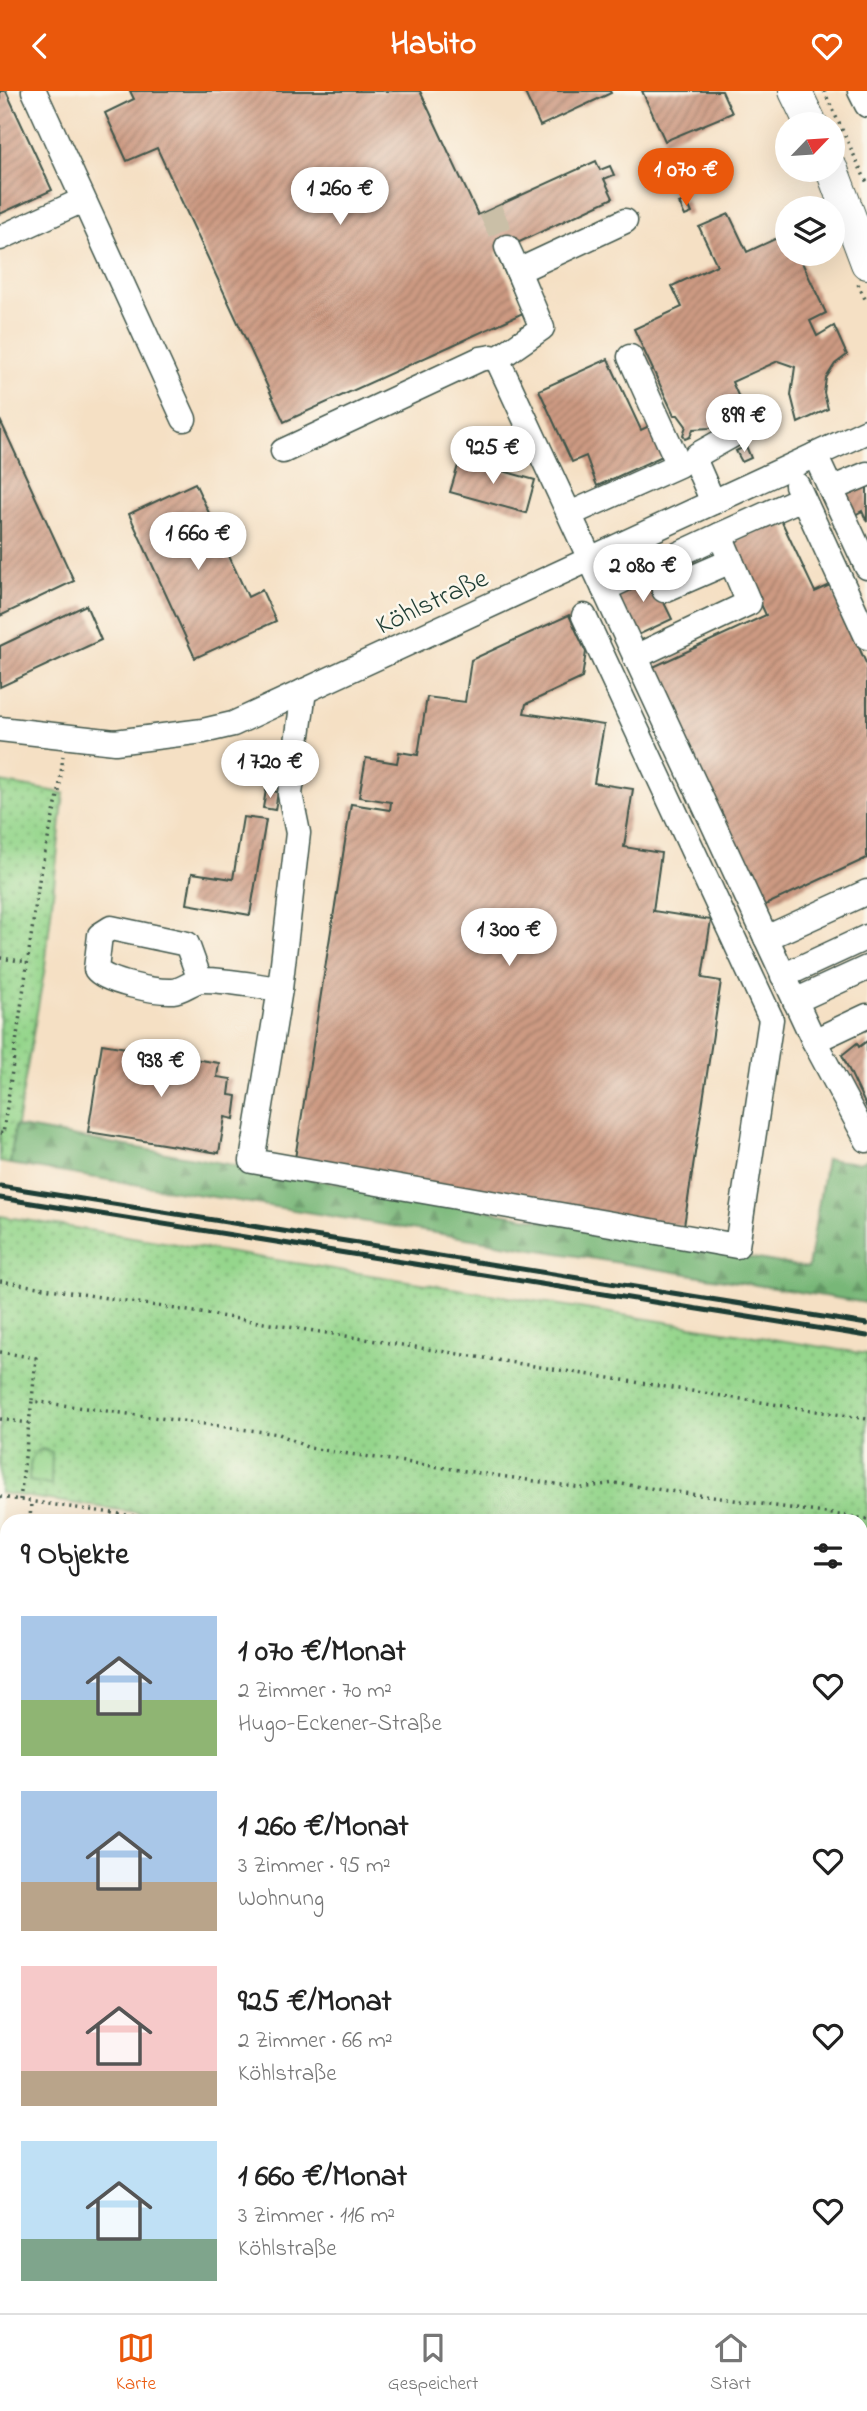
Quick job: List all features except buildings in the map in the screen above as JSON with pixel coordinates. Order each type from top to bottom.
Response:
[{"type":"main road","points":[[795,91],[805,112]]},
{"type":"main road","points":[[847,181],[867,223]]},
{"type":"main road","points":[[847,181],[867,263]]},
{"type":"street","points":[[34,91],[184,419]]},
{"type":"street","points":[[860,91],[867,105]]},
{"type":"street","points":[[0,238],[83,200]]},
{"type":"street","points":[[518,271],[625,221]]},
{"type":"street","points":[[496,360],[542,328],[507,247]]},
{"type":"street","points":[[283,451],[480,359],[488,357],[496,360],[783,976],[867,1140]]},
{"type":"street","points":[[570,514],[679,465],[630,358]]},
{"type":"street","name":"Köhlstraße","points":[[0,729],[115,742],[203,731],[233,724],[867,431]]},
{"type":"street","points":[[713,502],[696,463],[696,455],[731,436]]},
{"type":"street","points":[[815,455],[867,567]]},
{"type":"street","points":[[789,467],[867,637]]},
{"type":"street","points":[[831,489],[867,474]]},
{"type":"street","points":[[604,589],[803,498]]},
{"type":"street","points":[[635,657],[749,603],[720,535]]},
{"type":"street","points":[[664,590],[731,561]]},
{"type":"street","points":[[304,691],[290,794],[298,833],[279,989],[253,1161],[737,1246],[771,1019],[584,616]]},
{"type":"street","points":[[766,938],[867,892]]},
{"type":"street","points":[[783,976],[867,937]]},
{"type":"street","points":[[795,1001],[867,968]]},
{"type":"street","points":[[200,980],[279,989]]},
{"type":"street","points":[[814,1041],[867,1016]]},
{"type":"path","points":[[824,91],[847,181]]},
{"type":"path","points":[[2,1134],[40,874],[59,791],[65,738]]},
{"type":"path","points":[[0,958],[28,962]]},
{"type":"path","points":[[0,1281],[867,1419]]},
{"type":"path","points":[[0,1352],[36,1358],[20,1500]]},
{"type":"path","points":[[32,1401],[279,1434],[309,1448],[555,1484],[582,1487],[614,1483],[826,1514]]},
{"type":"path","points":[[0,1419],[29,1423]]},
{"type":"path","points":[[0,1497],[106,1514]]},
{"type":"path","points":[[30,1514],[31,1501]]},
{"type":"green space","points":[[0,782],[64,793],[45,967],[10,1164],[0,1162]]},
{"type":"green space","points":[[15,1126],[808,1268],[826,1159],[859,1163],[867,1159],[867,1303],[10,1164]]},
{"type":"green space","points":[[0,1216],[867,1354],[867,1514],[148,1514],[0,1493]]},
{"type":"green space","points":[[42,1449],[52,1452],[51,1485],[29,1481],[32,1458]]},
{"type":"tunnel","points":[[490,210],[507,247]]},
{"type":"railway","points":[[0,1186],[867,1324]]},
{"type":"railway","points":[[0,1198],[867,1336]]}]
